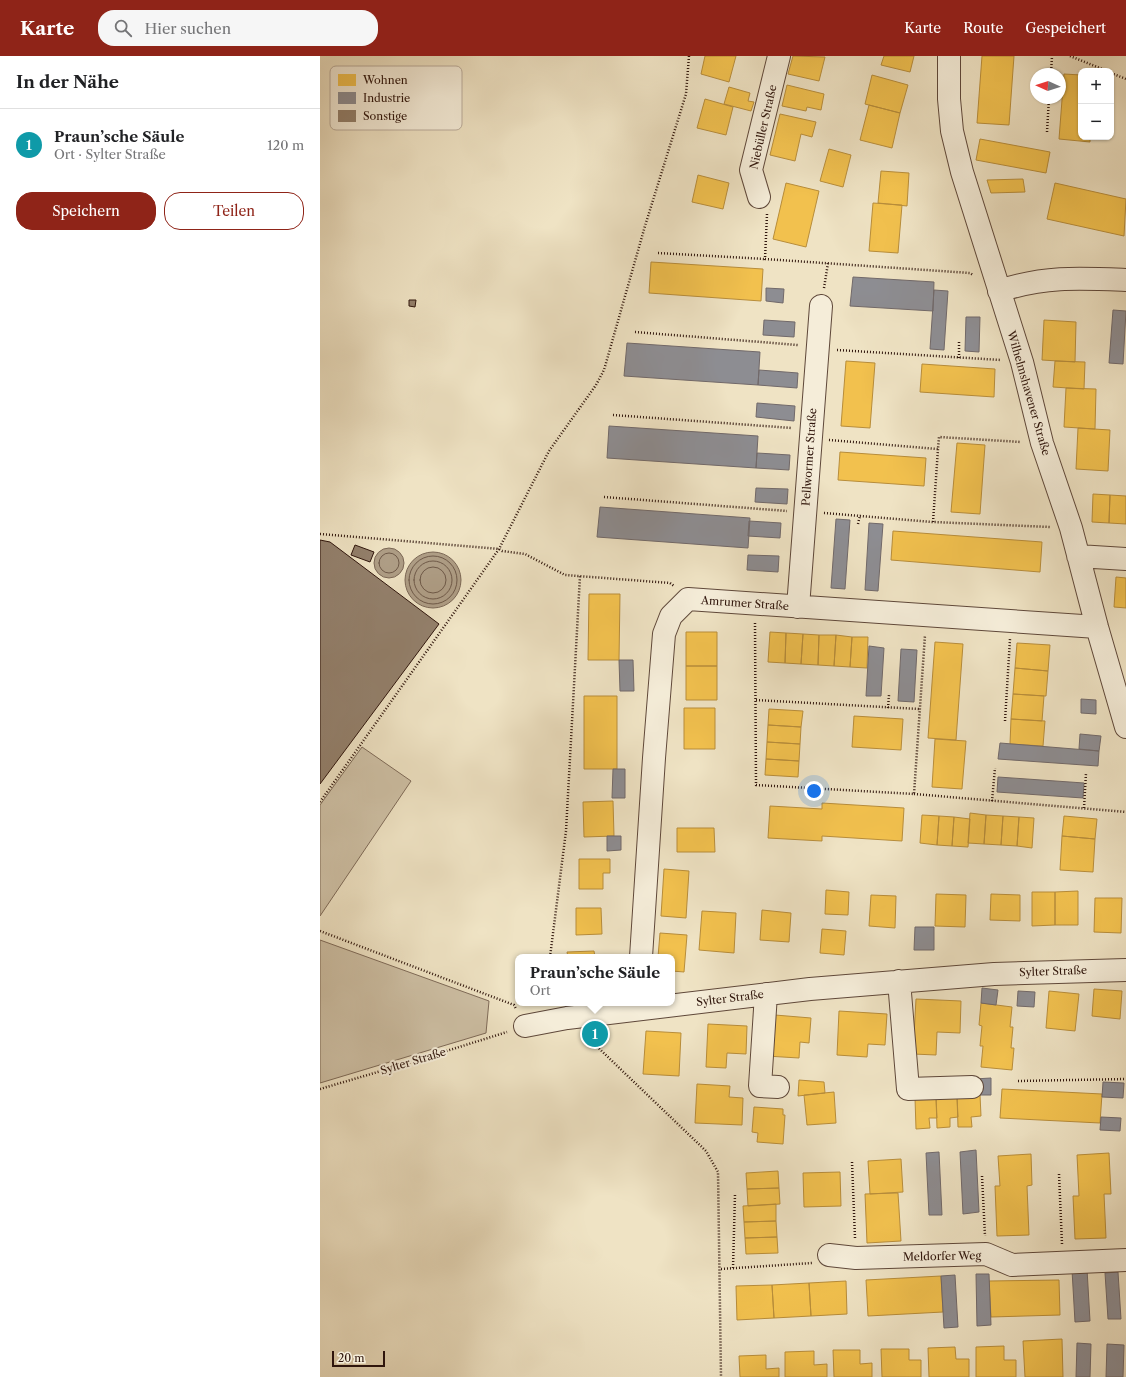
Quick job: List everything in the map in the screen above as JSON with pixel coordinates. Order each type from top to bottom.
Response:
[{"type":"street","name":"Niebüller Straße","points":[[760,197],[751,170],[779,56]]},
{"type":"street","name":"Wilhelmshavener Straße","points":[[949,56],[949,99],[952,131],[962,172],[1022,362],[1042,443],[1071,528],[1096,627],[1126,727]]},
{"type":"street","points":[[999,291],[1042,279],[1084,278],[1126,280]]},
{"type":"street","name":"Pellwormer Straße","points":[[798,607],[821,306]]},
{"type":"street","points":[[1078,556],[1126,559]]},
{"type":"street","name":"Amrumer Straße","points":[[641,954],[664,634],[671,616],[688,598],[754,604],[1096,627]]},
{"type":"street","name":"Sylter Straße","points":[[675,1003],[899,981],[1056,971],[1126,970]]},
{"type":"street","points":[[899,981],[908,1089],[972,1087]]},
{"type":"street","points":[[766,994],[760,1086],[778,1087]]},
{"type":"street","name":"Sylter Straße","points":[[526,1026],[638,1006]]},
{"type":"street","name":"Meldorfer Weg","points":[[829,1255],[856,1258],[986,1254],[1012,1265],[1126,1260]]},
{"type":"path","points":[[320,802],[499,549],[549,452],[596,385],[604,370],[645,226],[686,94],[689,56]]},
{"type":"path","points":[[1051,68],[1052,56]]},
{"type":"path","points":[[1070,56],[1099,68]]},
{"type":"path","points":[[1114,74],[1126,79]]},
{"type":"path","points":[[1047,132],[1049,104]]},
{"type":"path","points":[[760,197],[767,214],[765,259]]},
{"type":"path","points":[[658,253],[970,273],[999,291]]},
{"type":"path","points":[[821,306],[828,263]]},
{"type":"path","points":[[634,332],[804,345],[818,349],[1022,362]]},
{"type":"path","points":[[959,341],[959,358]]},
{"type":"path","points":[[613,416],[811,434],[938,449]]},
{"type":"path","points":[[933,522],[939,437],[1042,443]]},
{"type":"path","points":[[604,497],[860,515],[933,522],[1071,528]]},
{"type":"path","points":[[858,524],[860,515]]},
{"type":"path","points":[[320,534],[499,549],[502,551],[525,554],[565,576],[670,583],[688,598]]},
{"type":"path","points":[[550,954],[566,831],[580,576]]},
{"type":"path","points":[[754,604],[756,785],[914,794],[992,802],[1126,812]]},
{"type":"path","points":[[914,794],[926,616]]},
{"type":"path","points":[[1006,721],[1011,621]]},
{"type":"path","points":[[888,708],[889,695]]},
{"type":"path","points":[[756,700],[919,709]]},
{"type":"path","points":[[992,802],[995,768]]},
{"type":"path","points":[[1084,808],[1086,773]]},
{"type":"path","points":[[320,931],[514,1005],[526,1026]]},
{"type":"path","points":[[567,1018],[706,1151],[714,1162],[718,1172],[719,1184],[721,1377]]},
{"type":"path","name":"Sylter Straße","points":[[320,1089],[526,1026]]},
{"type":"path","points":[[1018,1081],[1126,1079]]},
{"type":"path","points":[[852,1162],[856,1258]]},
{"type":"path","points":[[1058,1174],[1063,1263]]},
{"type":"path","points":[[982,1176],[986,1254]]},
{"type":"path","points":[[733,1268],[735,1194]]},
{"type":"path","points":[[721,1269],[814,1263],[829,1255]]},
{"type":"shaded area","points":[[362,747],[411,781],[320,916],[320,805]]},
{"type":"shaded area","points":[[320,940],[489,1001],[486,1033],[320,1083]]},
{"type":"water","points":[[389,548],[399,553],[404,563],[399,573],[389,578],[379,573],[374,563],[379,553]]},
{"type":"water","points":[[427,552],[439,552],[449,556],[457,564],[461,574],[461,586],[457,596],[449,604],[439,608],[427,608],[417,604],[409,596],[405,586],[405,574],[409,564],[417,556]]},
{"type":"building: Wohnen","points":[[705,56],[736,56],[729,82],[701,74]]},
{"type":"building: Wohnen","points":[[793,56],[825,57],[819,81],[788,74]]},
{"type":"building: Wohnen","points":[[884,56],[914,56],[910,72],[881,65]]},
{"type":"building: Wohnen","points":[[982,56],[1014,56],[1009,125],[977,123]]},
{"type":"building: Wohnen","points":[[1066,74],[1078,75],[1078,140],[1090,140],[1090,142],[1059,139],[1062,104],[1066,104]]},
{"type":"building: Wohnen","points":[[872,75],[908,85],[900,113],[865,104]]},
{"type":"building: Wohnen","points":[[787,85],[824,94],[821,110],[807,107],[806,111],[782,106]]},
{"type":"building: Wohnen","points":[[729,87],[750,93],[748,101],[754,102],[751,111],[724,104]]},
{"type":"building: Wohnen","points":[[705,99],[733,107],[726,135],[697,128]]},
{"type":"building: Wohnen","points":[[869,105],[900,113],[892,148],[860,140]]},
{"type":"building: Wohnen","points":[[780,114],[816,122],[812,137],[801,134],[795,161],[770,155]]},
{"type":"building: Wohnen","points":[[980,139],[1050,152],[1046,173],[976,160]]},
{"type":"building: Wohnen","points":[[829,149],[851,155],[843,187],[820,181]]},
{"type":"building: Wohnen","points":[[881,171],[909,173],[907,206],[878,203]]},
{"type":"building: Wohnen","points":[[698,175],[729,183],[723,209],[692,202]]},
{"type":"building: Wohnen","points":[[1023,179],[1025,192],[991,193],[987,180]]},
{"type":"building: Wohnen","points":[[786,183],[819,191],[806,247],[773,239]]},
{"type":"building: Wohnen","points":[[1055,183],[1126,199],[1124,236],[1047,219]]},
{"type":"building: Wohnen","points":[[873,203],[902,205],[898,253],[869,251]]},
{"type":"building: Wohnen","points":[[651,262],[763,269],[761,301],[649,293]]},
{"type":"building: Wohnen","points":[[1044,320],[1076,322],[1075,362],[1042,360]]},
{"type":"building: Wohnen","points":[[846,361],[875,363],[870,428],[841,426]]},
{"type":"building: Wohnen","points":[[1055,361],[1085,362],[1084,389],[1053,387]]},
{"type":"building: Wohnen","points":[[922,364],[995,369],[994,397],[920,392]]},
{"type":"building: Wohnen","points":[[1066,388],[1096,389],[1095,429],[1064,427]]},
{"type":"building: Wohnen","points":[[1078,428],[1110,430],[1108,471],[1076,469]]},
{"type":"building: Wohnen","points":[[957,443],[985,445],[980,514],[951,512]]},
{"type":"building: Wohnen","points":[[840,452],[926,458],[924,486],[838,480]]},
{"type":"building: Wohnen","points":[[1093,494],[1110,495],[1109,523],[1092,522]]},
{"type":"building: Wohnen","points":[[1110,495],[1126,496],[1126,524],[1109,523]]},
{"type":"building: Wohnen","points":[[893,531],[1042,542],[1040,572],[891,560]]},
{"type":"building: Wohnen","points":[[1116,577],[1126,578],[1126,608],[1114,607]]},
{"type":"building: Wohnen","points":[[589,594],[620,594],[619,660],[588,660]]},
{"type":"building: Wohnen","points":[[686,632],[717,632],[717,666],[686,666]]},
{"type":"building: Wohnen","points":[[770,632],[786,633],[785,663],[768,662]]},
{"type":"building: Wohnen","points":[[786,633],[803,634],[801,664],[785,663]]},
{"type":"building: Wohnen","points":[[803,634],[819,635],[818,665],[801,664]]},
{"type":"building: Wohnen","points":[[819,635],[836,635],[834,666],[818,665]]},
{"type":"building: Wohnen","points":[[836,635],[852,637],[850,667],[834,666]]},
{"type":"building: Wohnen","points":[[852,637],[868,637],[867,668],[850,667]]},
{"type":"building: Wohnen","points":[[935,642],[963,644],[956,740],[928,738]]},
{"type":"building: Wohnen","points":[[1017,643],[1050,645],[1048,671],[1015,668]]},
{"type":"building: Wohnen","points":[[686,666],[717,666],[717,700],[686,700]]},
{"type":"building: Wohnen","points":[[1015,668],[1048,671],[1046,696],[1013,694]]},
{"type":"building: Wohnen","points":[[1013,694],[1044,696],[1042,721],[1011,719]]},
{"type":"building: Wohnen","points":[[584,696],[617,696],[617,769],[584,769]]},
{"type":"building: Wohnen","points":[[684,708],[715,708],[715,749],[684,749]]},
{"type":"building: Wohnen","points":[[769,709],[803,711],[801,727],[768,725]]},
{"type":"building: Wohnen","points":[[854,716],[903,719],[901,750],[852,747]]},
{"type":"building: Wohnen","points":[[1011,719],[1045,721],[1043,746],[1010,744]]},
{"type":"building: Wohnen","points":[[768,725],[801,727],[800,744],[767,742]]},
{"type":"building: Wohnen","points":[[935,739],[966,741],[962,789],[932,787]]},
{"type":"building: Wohnen","points":[[767,742],[800,744],[799,761],[766,759]]},
{"type":"building: Wohnen","points":[[766,759],[799,761],[798,777],[765,775]]},
{"type":"building: Wohnen","points":[[613,801],[614,836],[584,837],[583,802]]},
{"type":"building: Wohnen","points":[[822,803],[904,808],[902,841],[822,836],[822,841],[768,838],[770,806],[822,809]]},
{"type":"building: Wohnen","points":[[970,813],[986,815],[984,844],[968,843]]},
{"type":"building: Wohnen","points":[[922,815],[939,816],[937,845],[920,843]]},
{"type":"building: Wohnen","points":[[986,815],[1003,816],[1001,845],[984,844]]},
{"type":"building: Wohnen","points":[[939,816],[954,817],[952,846],[937,845]]},
{"type":"building: Wohnen","points":[[1003,816],[1019,817],[1017,846],[1001,845]]},
{"type":"building: Wohnen","points":[[1064,816],[1097,819],[1095,839],[1062,836]]},
{"type":"building: Wohnen","points":[[954,817],[970,819],[968,847],[952,846]]},
{"type":"building: Wohnen","points":[[1019,817],[1034,818],[1032,848],[1017,846]]},
{"type":"building: Wohnen","points":[[677,828],[714,828],[715,852],[677,852]]},
{"type":"building: Wohnen","points":[[1062,836],[1095,839],[1093,872],[1060,870]]},
{"type":"building: Wohnen","points":[[579,859],[610,859],[610,873],[603,873],[603,889],[579,889]]},
{"type":"building: Wohnen","points":[[664,869],[689,871],[686,918],[661,916]]},
{"type":"building: Wohnen","points":[[826,890],[849,892],[848,915],[825,914]]},
{"type":"building: Wohnen","points":[[1078,891],[1078,925],[1055,925],[1055,892]]},
{"type":"building: Wohnen","points":[[1032,892],[1055,892],[1055,925],[1032,926]]},
{"type":"building: Wohnen","points":[[936,894],[966,895],[965,927],[935,926]]},
{"type":"building: Wohnen","points":[[991,894],[1020,895],[1020,921],[990,920]]},
{"type":"building: Wohnen","points":[[871,895],[896,896],[895,928],[869,926]]},
{"type":"building: Wohnen","points":[[1095,898],[1122,898],[1121,933],[1094,932]]},
{"type":"building: Wohnen","points":[[576,908],[601,908],[602,934],[576,935]]},
{"type":"building: Wohnen","points":[[762,910],[791,913],[789,942],[760,940]]},
{"type":"building: Wohnen","points":[[702,911],[736,913],[734,953],[699,950]]},
{"type":"building: Wohnen","points":[[822,929],[846,931],[844,955],[820,953]]},
{"type":"building: Wohnen","points":[[660,933],[687,935],[684,972],[675,971],[675,954],[658,954]]},
{"type":"building: Wohnen","points":[[594,951],[594,954],[567,954],[567,952]]},
{"type":"building: Wohnen","points":[[1094,989],[1122,991],[1120,1019],[1092,1016]]},
{"type":"building: Wohnen","points":[[1049,991],[1079,994],[1075,1031],[1046,1028]]},
{"type":"building: Wohnen","points":[[916,999],[961,1001],[960,1033],[937,1032],[936,1055],[913,1054]]},
{"type":"building: Wohnen","points":[[981,1003],[1012,1007],[1010,1027],[1013,1027],[1011,1048],[1014,1048],[1012,1070],[981,1067],[983,1046],[980,1046],[982,1026],[979,1025]]},
{"type":"building: Wohnen","points":[[839,1011],[887,1014],[885,1045],[868,1044],[867,1057],[837,1055]]},
{"type":"building: Wohnen","points":[[775,1015],[811,1018],[809,1043],[800,1042],[799,1058],[766,1056]]},
{"type":"building: Wohnen","points":[[708,1024],[747,1026],[746,1054],[727,1053],[726,1068],[706,1067]]},
{"type":"building: Wohnen","points":[[646,1031],[681,1033],[679,1076],[643,1074]]},
{"type":"building: Wohnen","points":[[799,1080],[824,1082],[825,1093],[798,1096]]},
{"type":"building: Wohnen","points":[[697,1084],[730,1086],[729,1097],[743,1098],[742,1125],[695,1123]]},
{"type":"building: Wohnen","points":[[1002,1089],[1102,1094],[1100,1123],[1000,1118]]},
{"type":"building: Wohnen","points":[[834,1092],[836,1123],[807,1125],[804,1095]]},
{"type":"building: Wohnen","points":[[980,1095],[981,1116],[971,1117],[972,1127],[958,1127],[957,1096]]},
{"type":"building: Wohnen","points":[[957,1096],[958,1117],[950,1118],[950,1127],[937,1128],[936,1097]]},
{"type":"building: Wohnen","points":[[936,1097],[937,1118],[929,1118],[930,1128],[916,1129],[915,1098]]},
{"type":"building: Wohnen","points":[[754,1107],[783,1109],[783,1115],[785,1115],[783,1144],[757,1142],[758,1133],[752,1132]]},
{"type":"building: Wohnen","points":[[1109,1153],[1111,1194],[1104,1194],[1106,1238],[1075,1239],[1073,1196],[1079,1196],[1077,1155]]},
{"type":"building: Wohnen","points":[[1031,1154],[1032,1185],[1027,1186],[1029,1235],[997,1236],[995,1186],[1000,1186],[998,1156]]},
{"type":"building: Wohnen","points":[[901,1159],[903,1192],[870,1194],[868,1161]]},
{"type":"building: Wohnen","points":[[778,1171],[779,1188],[747,1189],[746,1173]]},
{"type":"building: Wohnen","points":[[840,1172],[841,1206],[804,1207],[803,1173]]},
{"type":"building: Wohnen","points":[[779,1188],[780,1204],[748,1206],[747,1189]]},
{"type":"building: Wohnen","points":[[898,1193],[901,1241],[867,1243],[865,1194]]},
{"type":"building: Wohnen","points":[[776,1204],[776,1221],[744,1222],[743,1206]]},
{"type":"building: Wohnen","points":[[776,1221],[777,1237],[745,1238],[744,1222]]},
{"type":"building: Wohnen","points":[[777,1237],[778,1253],[746,1254],[745,1238]]},
{"type":"building: Wohnen","points":[[941,1276],[943,1312],[868,1316],[866,1280]]},
{"type":"building: Wohnen","points":[[1059,1280],[1060,1315],[991,1317],[989,1281]]},
{"type":"building: Wohnen","points":[[846,1281],[847,1314],[811,1316],[809,1283]]},
{"type":"building: Wohnen","points":[[809,1283],[811,1316],[774,1318],[772,1285]]},
{"type":"building: Wohnen","points":[[772,1285],[774,1318],[737,1320],[736,1286]]},
{"type":"building: Wohnen","points":[[1062,1339],[1063,1377],[1025,1377],[1023,1341]]},
{"type":"building: Wohnen","points":[[1004,1346],[1004,1360],[1016,1360],[1016,1377],[976,1377],[976,1347]]},
{"type":"building: Wohnen","points":[[955,1347],[956,1359],[969,1359],[969,1377],[929,1377],[928,1348]]},
{"type":"building: Wohnen","points":[[881,1349],[909,1349],[909,1360],[921,1360],[921,1377],[882,1377]]},
{"type":"building: Wohnen","points":[[833,1350],[860,1350],[860,1364],[872,1363],[872,1377],[834,1377]]},
{"type":"building: Wohnen","points":[[814,1351],[814,1365],[827,1364],[827,1377],[785,1377],[785,1352]]},
{"type":"building: Wohnen","points":[[766,1355],[766,1369],[779,1368],[779,1377],[740,1377],[739,1356]]},
{"type":"building: Industrie","points":[[853,277],[934,282],[933,311],[850,306]]},
{"type":"building: Industrie","points":[[766,288],[784,289],[783,303],[766,301]]},
{"type":"building: Industrie","points":[[934,290],[948,291],[944,350],[930,349]]},
{"type":"building: Industrie","points":[[1113,310],[1126,311],[1123,364],[1109,363]]},
{"type":"building: Industrie","points":[[966,317],[980,317],[979,352],[965,351]]},
{"type":"building: Industrie","points":[[764,320],[795,322],[794,337],[763,335]]},
{"type":"building: Industrie","points":[[627,343],[760,352],[758,385],[624,376]]},
{"type":"building: Industrie","points":[[759,370],[798,373],[797,388],[758,385]]},
{"type":"building: Industrie","points":[[757,403],[795,406],[794,421],[756,417]]},
{"type":"building: Industrie","points":[[609,426],[758,436],[756,468],[607,458]]},
{"type":"building: Industrie","points":[[757,453],[790,455],[789,470],[756,468]]},
{"type":"building: Industrie","points":[[756,488],[788,489],[787,504],[755,502]]},
{"type":"building: Industrie","points":[[600,507],[750,518],[748,548],[597,537]]},
{"type":"building: Industrie","points":[[836,519],[850,520],[845,589],[831,588]]},
{"type":"building: Industrie","points":[[749,521],[781,523],[780,538],[748,536]]},
{"type":"building: Industrie","points":[[869,523],[883,524],[878,591],[865,590]]},
{"type":"building: Industrie","points":[[748,555],[779,556],[778,572],[747,570]]},
{"type":"building: Industrie","points":[[869,646],[884,648],[881,696],[866,696]]},
{"type":"building: Industrie","points":[[901,649],[917,650],[914,702],[898,701]]},
{"type":"building: Industrie","points":[[619,660],[633,660],[634,691],[620,691]]},
{"type":"building: Industrie","points":[[1081,699],[1096,700],[1096,714],[1081,713]]},
{"type":"building: Industrie","points":[[1080,734],[1101,736],[1099,751],[1079,749]]},
{"type":"building: Industrie","points":[[1000,743],[1099,751],[1098,766],[998,759]]},
{"type":"building: Industrie","points":[[613,769],[625,769],[625,798],[612,798]]},
{"type":"building: Industrie","points":[[998,777],[1084,783],[1083,798],[997,792]]},
{"type":"building: Industrie","points":[[607,836],[621,836],[621,850],[607,851]]},
{"type":"building: Industrie","points":[[915,927],[934,927],[934,950],[914,950]]},
{"type":"building: Industrie","points":[[982,988],[998,990],[996,1005],[981,1003]]},
{"type":"building: Industrie","points":[[1018,991],[1035,992],[1034,1007],[1017,1006]]},
{"type":"building: Industrie","points":[[991,1078],[991,1095],[974,1095],[974,1079]]},
{"type":"building: Industrie","points":[[1103,1082],[1124,1083],[1123,1098],[1102,1097]]},
{"type":"building: Industrie","points":[[1101,1117],[1121,1118],[1120,1131],[1100,1130]]},
{"type":"building: Industrie","points":[[976,1150],[979,1212],[963,1214],[960,1152]]},
{"type":"building: Industrie","points":[[939,1152],[942,1215],[929,1215],[926,1153]]},
{"type":"building: Industrie","points":[[1087,1269],[1090,1321],[1075,1322],[1072,1270]]},
{"type":"building: Industrie","points":[[1118,1272],[1121,1319],[1108,1319],[1105,1273]]},
{"type":"building: Industrie","points":[[976,1274],[989,1274],[991,1325],[977,1326]]},
{"type":"building: Industrie","points":[[955,1275],[958,1327],[944,1328],[941,1276]]},
{"type":"building: Industrie","points":[[1077,1343],[1091,1344],[1090,1377],[1076,1377]]},
{"type":"building: Industrie","points":[[1107,1344],[1124,1345],[1123,1377],[1106,1377]]},
{"type":"building: Sonstige","points":[[409,300],[416,300],[415,307],[409,306]]},
{"type":"building: Sonstige","points":[[320,540],[330,542],[439,624],[320,784]]},
{"type":"building: Sonstige","points":[[355,545],[374,552],[370,562],[351,555]]},
{"type":"place","name":"Praun’sche Säule","points":[[595,1034]]}]
